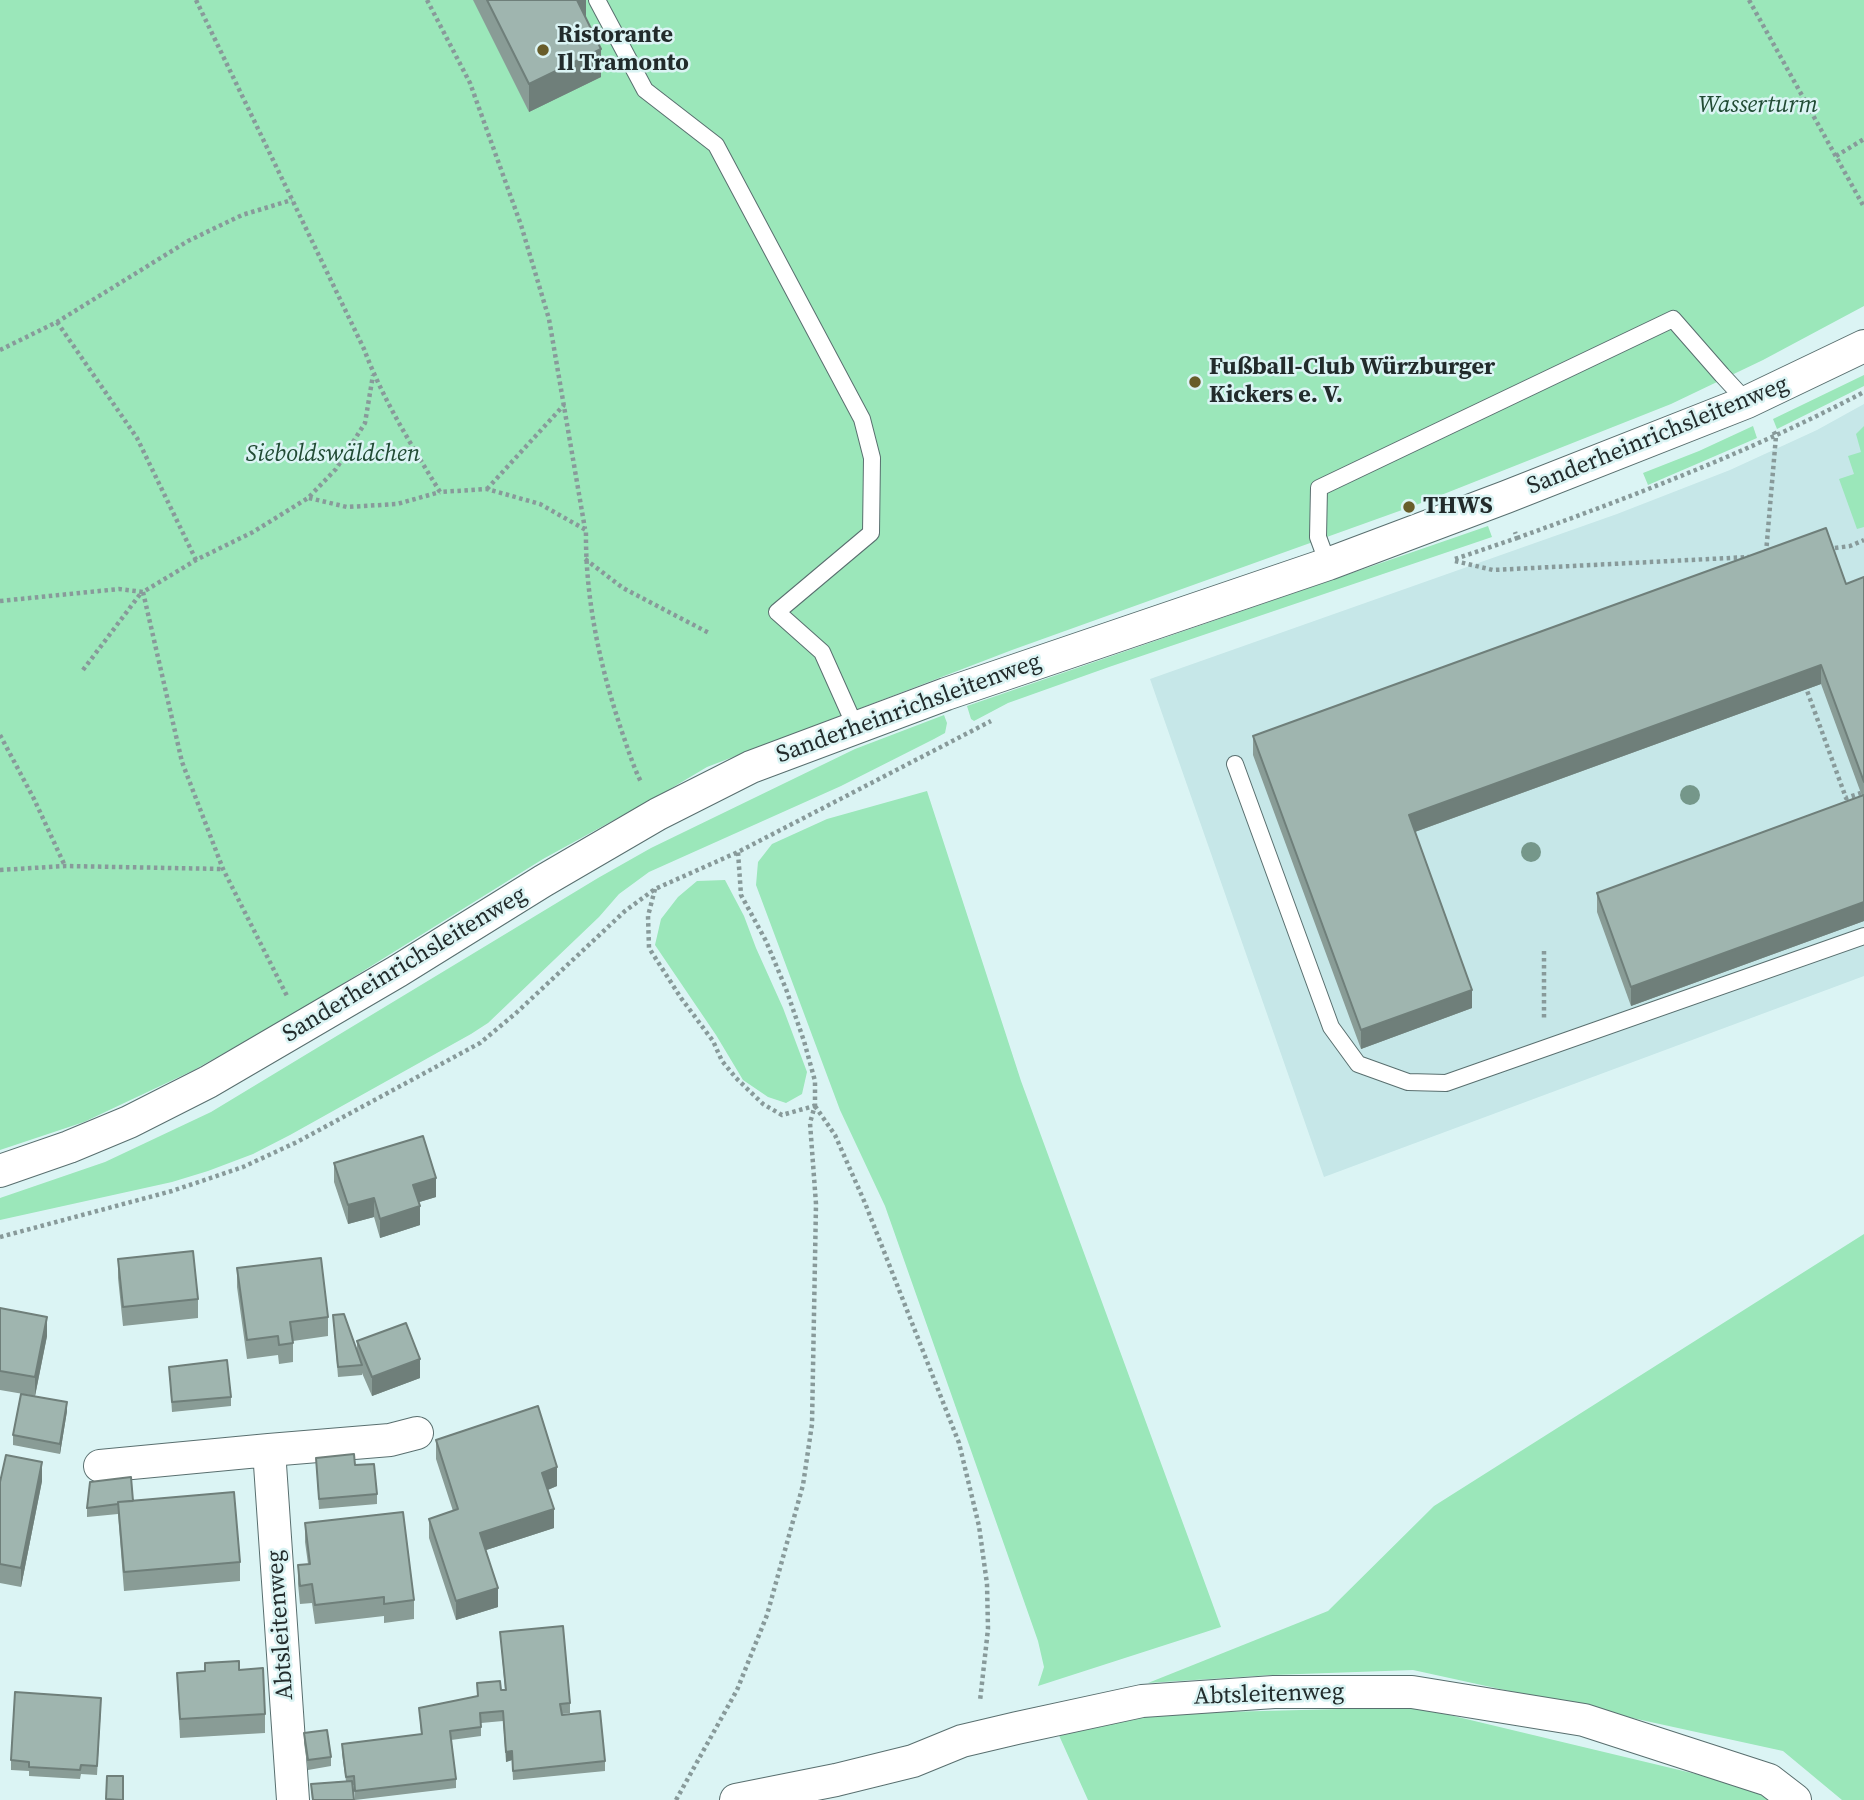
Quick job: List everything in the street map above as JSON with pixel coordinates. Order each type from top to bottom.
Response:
[{"type":"street","name":"Sanderheinrichsleitenweg","points":[[0,1171],[129,1122],[208,1082],[410,965],[543,881],[658,814],[751,767],[1005,673],[1328,564],[1506,497],[1747,402],[1864,346]]},
{"type":"street","points":[[100,1466],[390,1440],[417,1433]]},
{"type":"street","name":"Abtsleitenweg","points":[[269,1450],[293,1800]]},
{"type":"street","name":"Abtsleitenweg","points":[[736,1800],[836,1780],[913,1761],[962,1741],[1142,1700],[1275,1692],[1412,1692],[1584,1720],[1769,1780],[1796,1800]]},
{"type":"lane","points":[[597,0],[645,90],[716,145],[862,419],[872,458],[871,533],[777,612],[822,652],[856,729]]},
{"type":"lane","points":[[1328,564],[1318,537],[1319,488],[1673,319],[1747,402]]},
{"type":"lane","points":[[1235,764],[1331,1027],[1358,1064],[1408,1082],[1446,1083],[1864,936]]},
{"type":"path","points":[[196,0],[364,349],[373,374],[440,492]]},
{"type":"path","points":[[427,0],[470,83],[521,225],[549,319],[586,530],[585,559],[599,653],[636,772],[658,814]]},
{"type":"path","points":[[1749,0],[1864,207]]},
{"type":"path","points":[[1836,156],[1864,139]]},
{"type":"path","points":[[0,349],[57,323],[188,241],[242,215],[292,200]]},
{"type":"path","points":[[57,323],[137,438],[196,560]]},
{"type":"path","points":[[83,670],[142,593],[196,560],[253,532],[308,498],[336,469],[365,423],[373,374]]},
{"type":"path","points":[[1752,556],[1493,570],[1452,560],[1640,493],[1776,436],[1864,392]]},
{"type":"path","points":[[487,489],[564,405]]},
{"type":"path","points":[[1776,436],[1766,556],[1778,554]]},
{"type":"path","points":[[308,498],[347,507],[397,504],[440,492],[487,489],[540,504],[586,530]]},
{"type":"path","points":[[1506,497],[1517,538]]},
{"type":"path","points":[[1826,549],[1850,546],[1864,540]]},
{"type":"path","points":[[585,559],[623,588],[709,634]]},
{"type":"path","points":[[0,601],[119,589],[142,593]]},
{"type":"path","points":[[142,593],[181,762],[223,869],[304,1027]]},
{"type":"path","points":[[1802,677],[1846,798],[1861,793]]},
{"type":"path","points":[[0,1237],[172,1191],[243,1167],[297,1142],[480,1043],[515,1014],[625,911],[655,889],[738,852],[999,717]]},
{"type":"path","points":[[0,735],[65,866]]},
{"type":"path","points":[[676,1800],[737,1690],[767,1615],[803,1485],[811,1424],[816,1204],[810,1123],[815,1105],[815,1081],[786,989],[766,941],[741,895],[738,852]]},
{"type":"path","points":[[0,870],[65,866],[223,869]]},
{"type":"path","points":[[655,889],[648,916],[649,948],[713,1041],[722,1061],[747,1091],[782,1115],[815,1105]]},
{"type":"path","points":[[1544,951],[1545,1025]]},
{"type":"path","points":[[815,1105],[835,1135],[865,1203],[959,1444],[979,1526],[987,1584],[988,1629],[977,1720],[962,1741]]},
{"type":"shaded area","points":[[1864,404],[1864,976],[1324,1177],[1150,679],[1617,514],[1730,470],[1817,430]]},
{"type":"green space","points":[[0,0],[1864,0],[1864,306],[1763,360],[1671,404],[1416,505],[1012,650],[707,767],[543,859],[299,1011],[194,1070],[84,1122],[0,1150]]},
{"type":"green space","points":[[1864,375],[1864,386],[1777,429],[1773,419]]},
{"type":"green space","points":[[1753,426],[1757,438],[1648,485],[1643,473]]},
{"type":"green space","points":[[1864,426],[1864,527],[1857,529],[1839,479],[1854,474],[1848,456],[1861,452],[1856,434]]},
{"type":"green space","points":[[1488,526],[1492,537],[1109,667],[1008,703],[974,721],[971,719],[967,706]]},
{"type":"green space","points":[[944,715],[947,723],[945,733],[934,739],[841,786],[649,872],[619,894],[599,917],[488,1023],[290,1135],[253,1154],[172,1182],[0,1220],[0,1198],[105,1162],[211,1112],[651,848],[855,749]]},
{"type":"green space","points":[[927,791],[1021,1081],[1221,1627],[1038,1686],[1044,1667],[1038,1641],[885,1206],[840,1110],[756,885],[758,862],[772,844],[827,819]]},
{"type":"green space","points":[[725,880],[744,916],[807,1072],[802,1094],[786,1103],[768,1097],[743,1080],[655,945],[661,919],[678,897],[697,881]]},
{"type":"green space","points":[[1864,1234],[1864,1800],[1842,1800],[1783,1751],[1413,1670],[1148,1683],[1328,1611],[1434,1506]]},
{"type":"green space","points":[[1416,1707],[1767,1791],[1779,1800],[1088,1800],[1057,1731],[1148,1714]]},
{"type":"building","name":"Ristorante Il Tramonto","points":[[487,0],[577,0],[601,49],[529,84]]},
{"type":"building","points":[[1826,528],[1846,584],[1864,577],[1864,782],[1821,665],[1409,815],[1472,990],[1361,1030],[1253,736]]},
{"type":"building","points":[[1864,795],[1864,902],[1631,987],[1597,893]]},
{"type":"building","points":[[423,1136],[436,1178],[413,1185],[420,1206],[380,1219],[374,1198],[348,1205],[334,1163]]},
{"type":"building","points":[[193,1251],[198,1299],[123,1307],[118,1259]]},
{"type":"building","points":[[321,1258],[328,1317],[290,1322],[293,1343],[279,1345],[278,1336],[247,1340],[237,1268]]},
{"type":"building","points":[[0,1308],[47,1317],[35,1377],[0,1371]]},
{"type":"building","points":[[344,1314],[362,1365],[338,1367],[333,1315]]},
{"type":"building","points":[[406,1323],[420,1359],[372,1377],[357,1341]]},
{"type":"building","points":[[227,1360],[231,1397],[172,1402],[169,1367]]},
{"type":"building","points":[[21,1394],[67,1402],[60,1444],[13,1435]]},
{"type":"building","points":[[538,1406],[557,1467],[542,1473],[554,1509],[480,1533],[498,1588],[456,1601],[429,1519],[458,1509],[436,1440]]},
{"type":"building","points":[[354,1454],[355,1465],[374,1464],[377,1494],[319,1499],[316,1458]]},
{"type":"building","points":[[6,1455],[42,1462],[21,1568],[0,1564],[0,1482]]},
{"type":"building","points":[[131,1477],[133,1501],[87,1508],[90,1482]]},
{"type":"building","points":[[234,1492],[240,1562],[124,1572],[118,1502]]},
{"type":"building","points":[[403,1512],[414,1600],[384,1604],[384,1597],[315,1605],[312,1584],[300,1586],[298,1565],[310,1564],[305,1523]]},
{"type":"building","points":[[563,1626],[570,1703],[560,1704],[562,1715],[600,1711],[605,1761],[513,1771],[512,1751],[506,1752],[503,1711],[480,1713],[481,1727],[450,1731],[456,1779],[355,1791],[354,1776],[346,1777],[342,1744],[422,1734],[419,1708],[478,1696],[477,1683],[500,1681],[501,1690],[506,1690],[500,1632]]},
{"type":"building","points":[[239,1661],[239,1670],[263,1668],[265,1714],[180,1719],[177,1673],[205,1671],[205,1663]]},
{"type":"building","points":[[15,1692],[101,1698],[97,1766],[81,1765],[80,1770],[29,1767],[29,1762],[11,1760]]},
{"type":"building","points":[[327,1730],[331,1757],[308,1760],[304,1733]]},
{"type":"building","points":[[107,1776],[123,1776],[123,1800],[106,1799]]},
{"type":"building","points":[[352,1781],[354,1800],[313,1800],[311,1784]]},
{"type":"place","name":"Ristorante Il Tramonto","points":[[543,50]]},
{"type":"place","name":"Fußball-Club Würzburger Kickers e. V.","points":[[1195,382]]},
{"type":"place","name":"THWS","points":[[1409,507]]},
{"type":"park label","name":"Wasserturm","points":[[1758,106]]},
{"type":"park label","name":"Sieboldswäldchen","points":[[333,455]]}]
